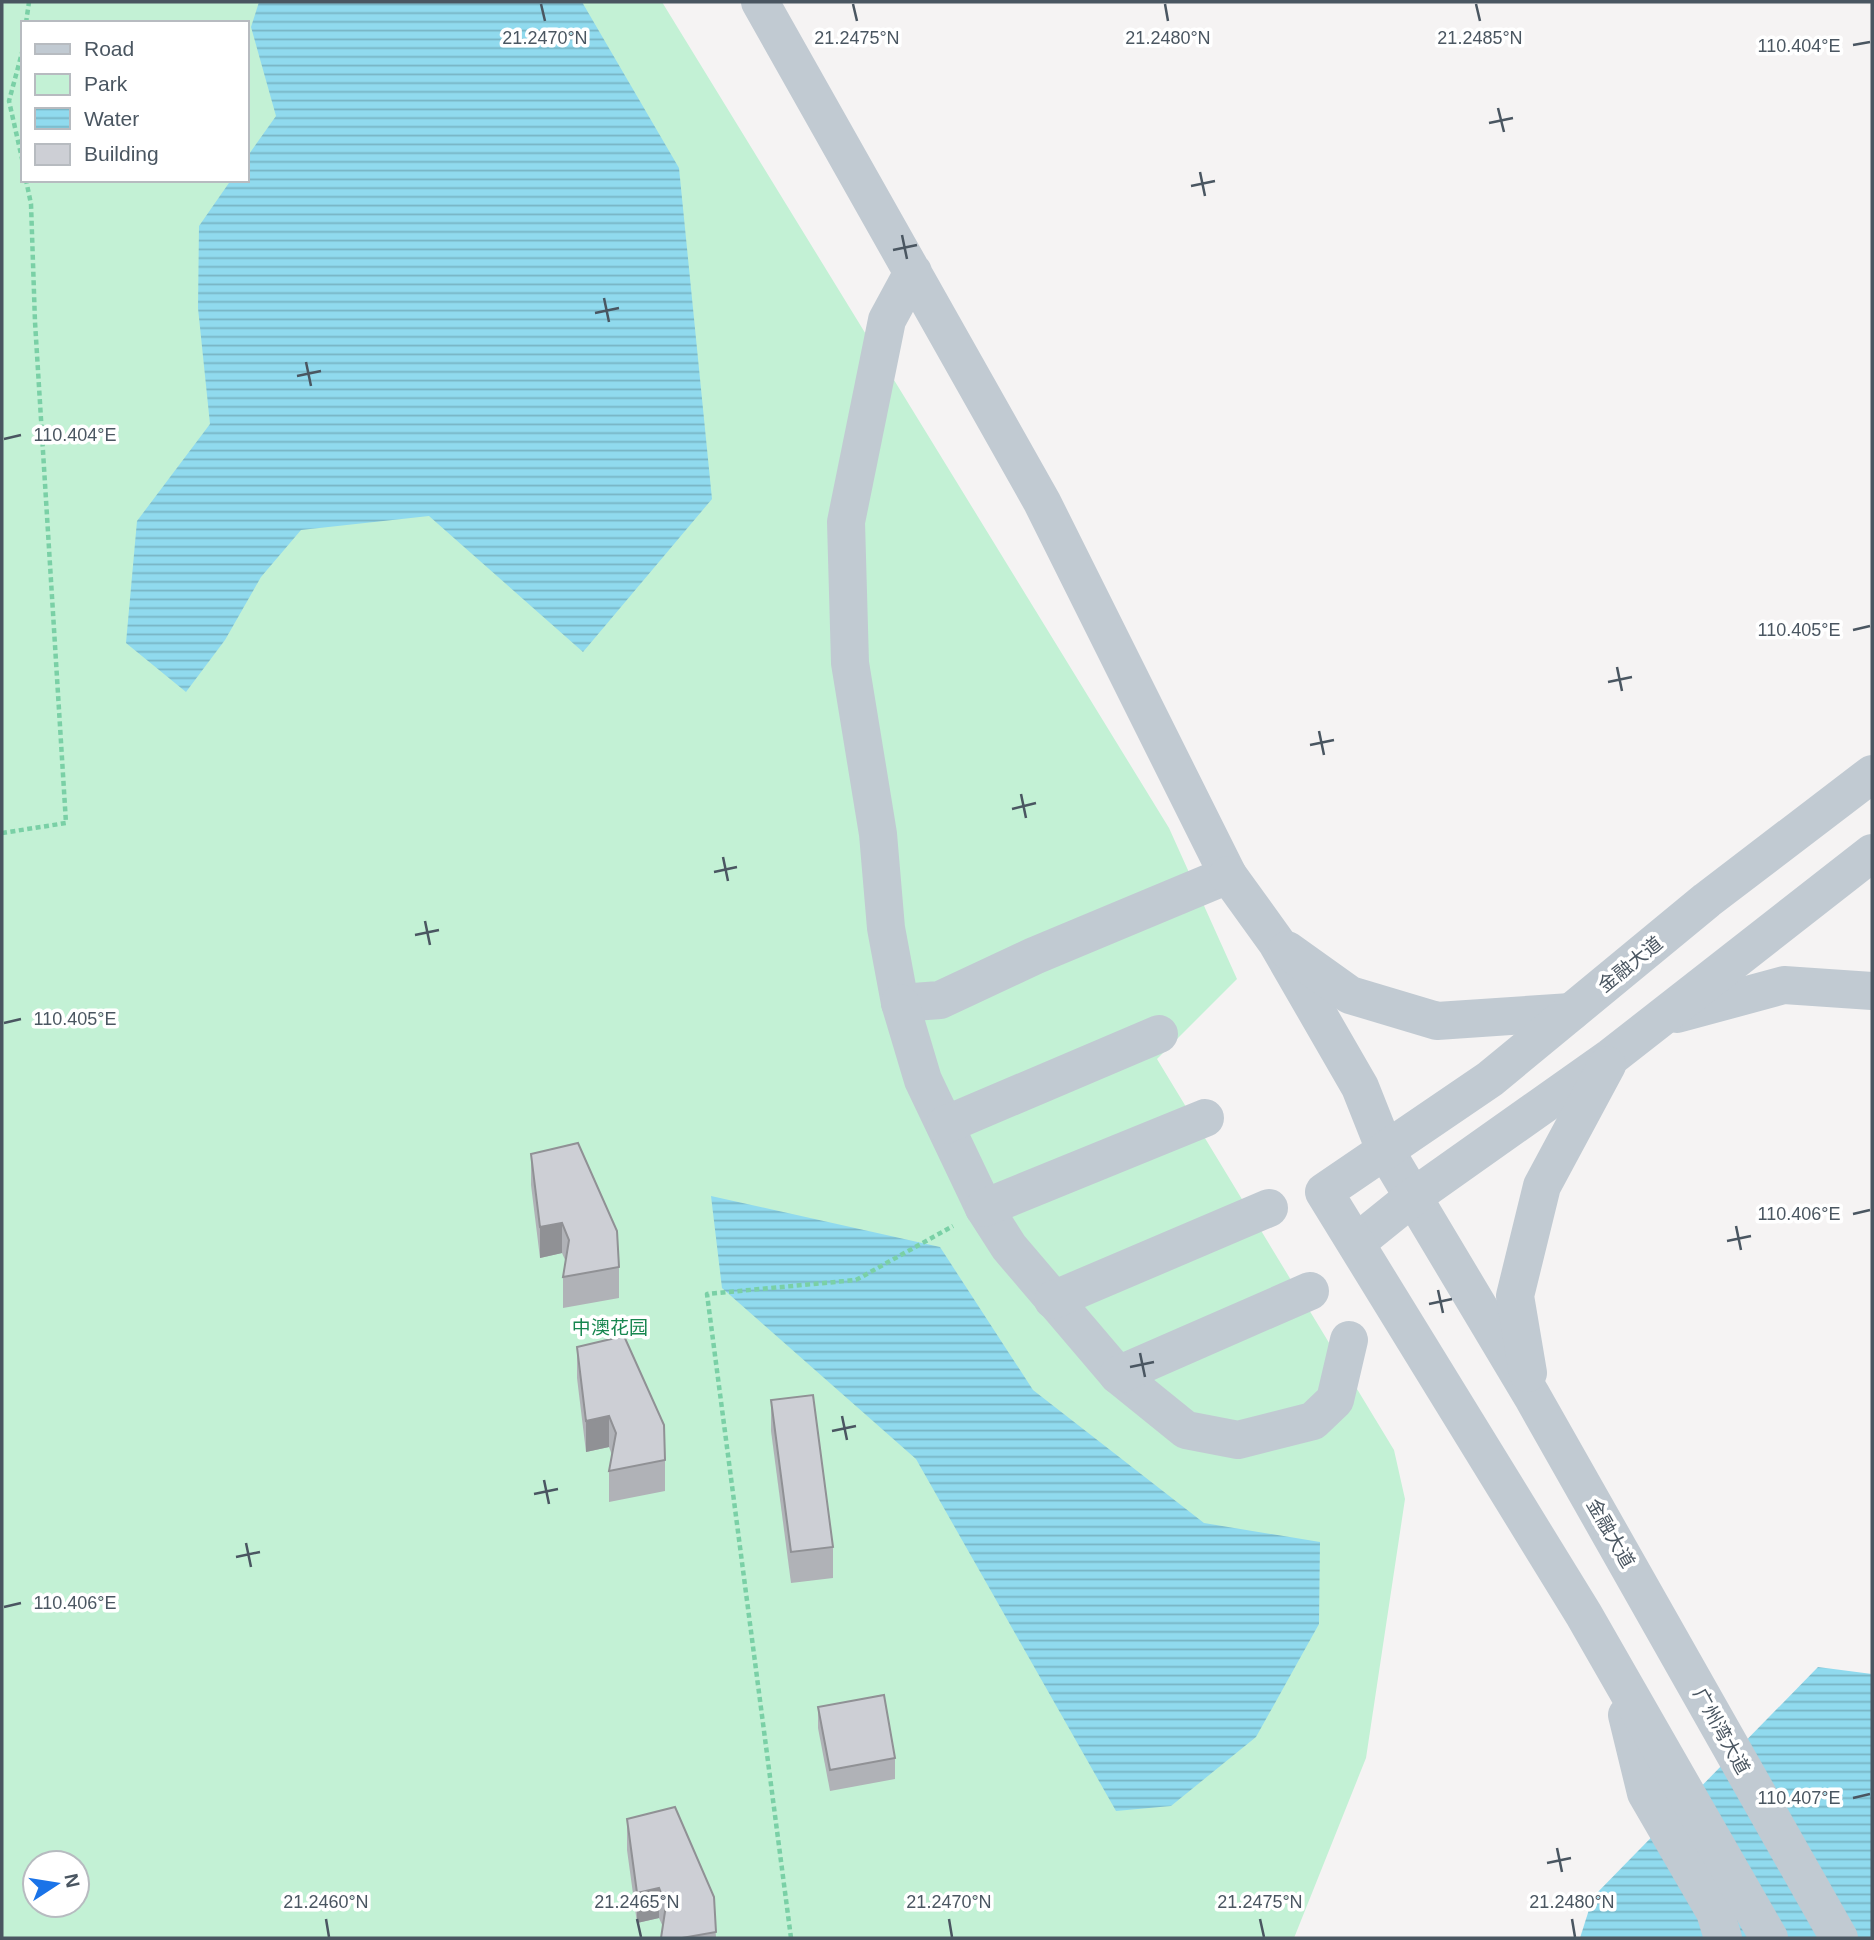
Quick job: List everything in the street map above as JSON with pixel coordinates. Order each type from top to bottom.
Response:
[{"type":"street","points":[[760,2],[1042,502],[1228,875],[1277,943],[1360,1087],[1385,1150]]},
{"type":"street","points":[[912,272],[887,320],[846,522],[850,663],[878,834],[886,928],[900,1003],[923,1080],[984,1208],[1009,1247],[1118,1375],[1185,1430],[1238,1440],[1313,1421],[1335,1400],[1349,1340]]},
{"type":"street","name":"金融大道","points":[[1872,774],[1707,900],[1490,1079],[1324,1192],[1356,1243],[1413,1198],[1612,1057],[1872,853]]},
{"type":"street","points":[[900,1003],[940,1000],[1034,956],[1228,875]]},
{"type":"street","points":[[1277,943],[1350,995],[1437,1021],[1571,1012]]},
{"type":"street","points":[[1661,1018],[1784,985],[1872,991]]},
{"type":"street","points":[[945,1125],[1159,1034]]},
{"type":"street","name":"金融大道","points":[[1532,1396],[1515,1296],[1542,1186],[1612,1057]]},
{"type":"street","points":[[984,1208],[1205,1118]]},
{"type":"street","name":"金融大道","points":[[1385,1150],[1532,1396],[1647,1597]]},
{"type":"street","points":[[1053,1300],[1269,1208]]},
{"type":"street","points":[[1356,1243],[1584,1615],[1769,1938]]},
{"type":"street","points":[[1118,1375],[1310,1291]]},
{"type":"street","name":"广州湾大道","points":[[1647,1597],[1839,1938]]},
{"type":"street","points":[[1617,1672],[1646,1793],[1715,1912],[1723,1938]]},
{"type":"path","points":[[26,21],[29,2]]},
{"type":"path","points":[[21,56],[9,101],[21,154]]},
{"type":"path","points":[[2,834],[66,823],[35,322],[32,204],[26,182]]},
{"type":"path","points":[[791,1938],[707,1294],[856,1280],[984,1208]]},
{"type":"green space","name":"中澳花园","points":[[2,2],[662,2],[1169,828],[1237,979],[1157,1059],[1394,1450],[1405,1499],[1366,1758],[1294,1938],[2,1938]]},
{"type":"water","points":[[259,2],[582,2],[679,168],[712,499],[583,652],[429,516],[301,530],[261,577],[225,640],[186,692],[126,643],[137,521],[210,424],[198,308],[199,226],[230,182],[248,182],[248,156],[276,116],[251,27]]},
{"type":"water","points":[[711,1196],[940,1247],[1033,1390],[1204,1523],[1320,1542],[1319,1624],[1256,1737],[1171,1806],[1116,1811],[916,1459],[722,1288]]},
{"type":"water","points":[[1818,1667],[1872,1674],[1872,1938],[1580,1938],[1593,1897]]},
{"type":"building","points":[[578,1143],[617,1231],[619,1267],[563,1277],[569,1240],[562,1223],[540,1227],[531,1154]]},
{"type":"building","points":[[624,1336],[664,1425],[665,1460],[609,1471],[616,1433],[609,1416],[586,1421],[577,1347]]},
{"type":"building","points":[[813,1395],[833,1547],[791,1552],[771,1400]]},
{"type":"building","points":[[884,1695],[895,1758],[830,1770],[818,1707]]},
{"type":"building","points":[[675,1807],[714,1897],[716,1932],[682,1938],[661,1938],[666,1905],[659,1888],[637,1893],[627,1819]]}]
